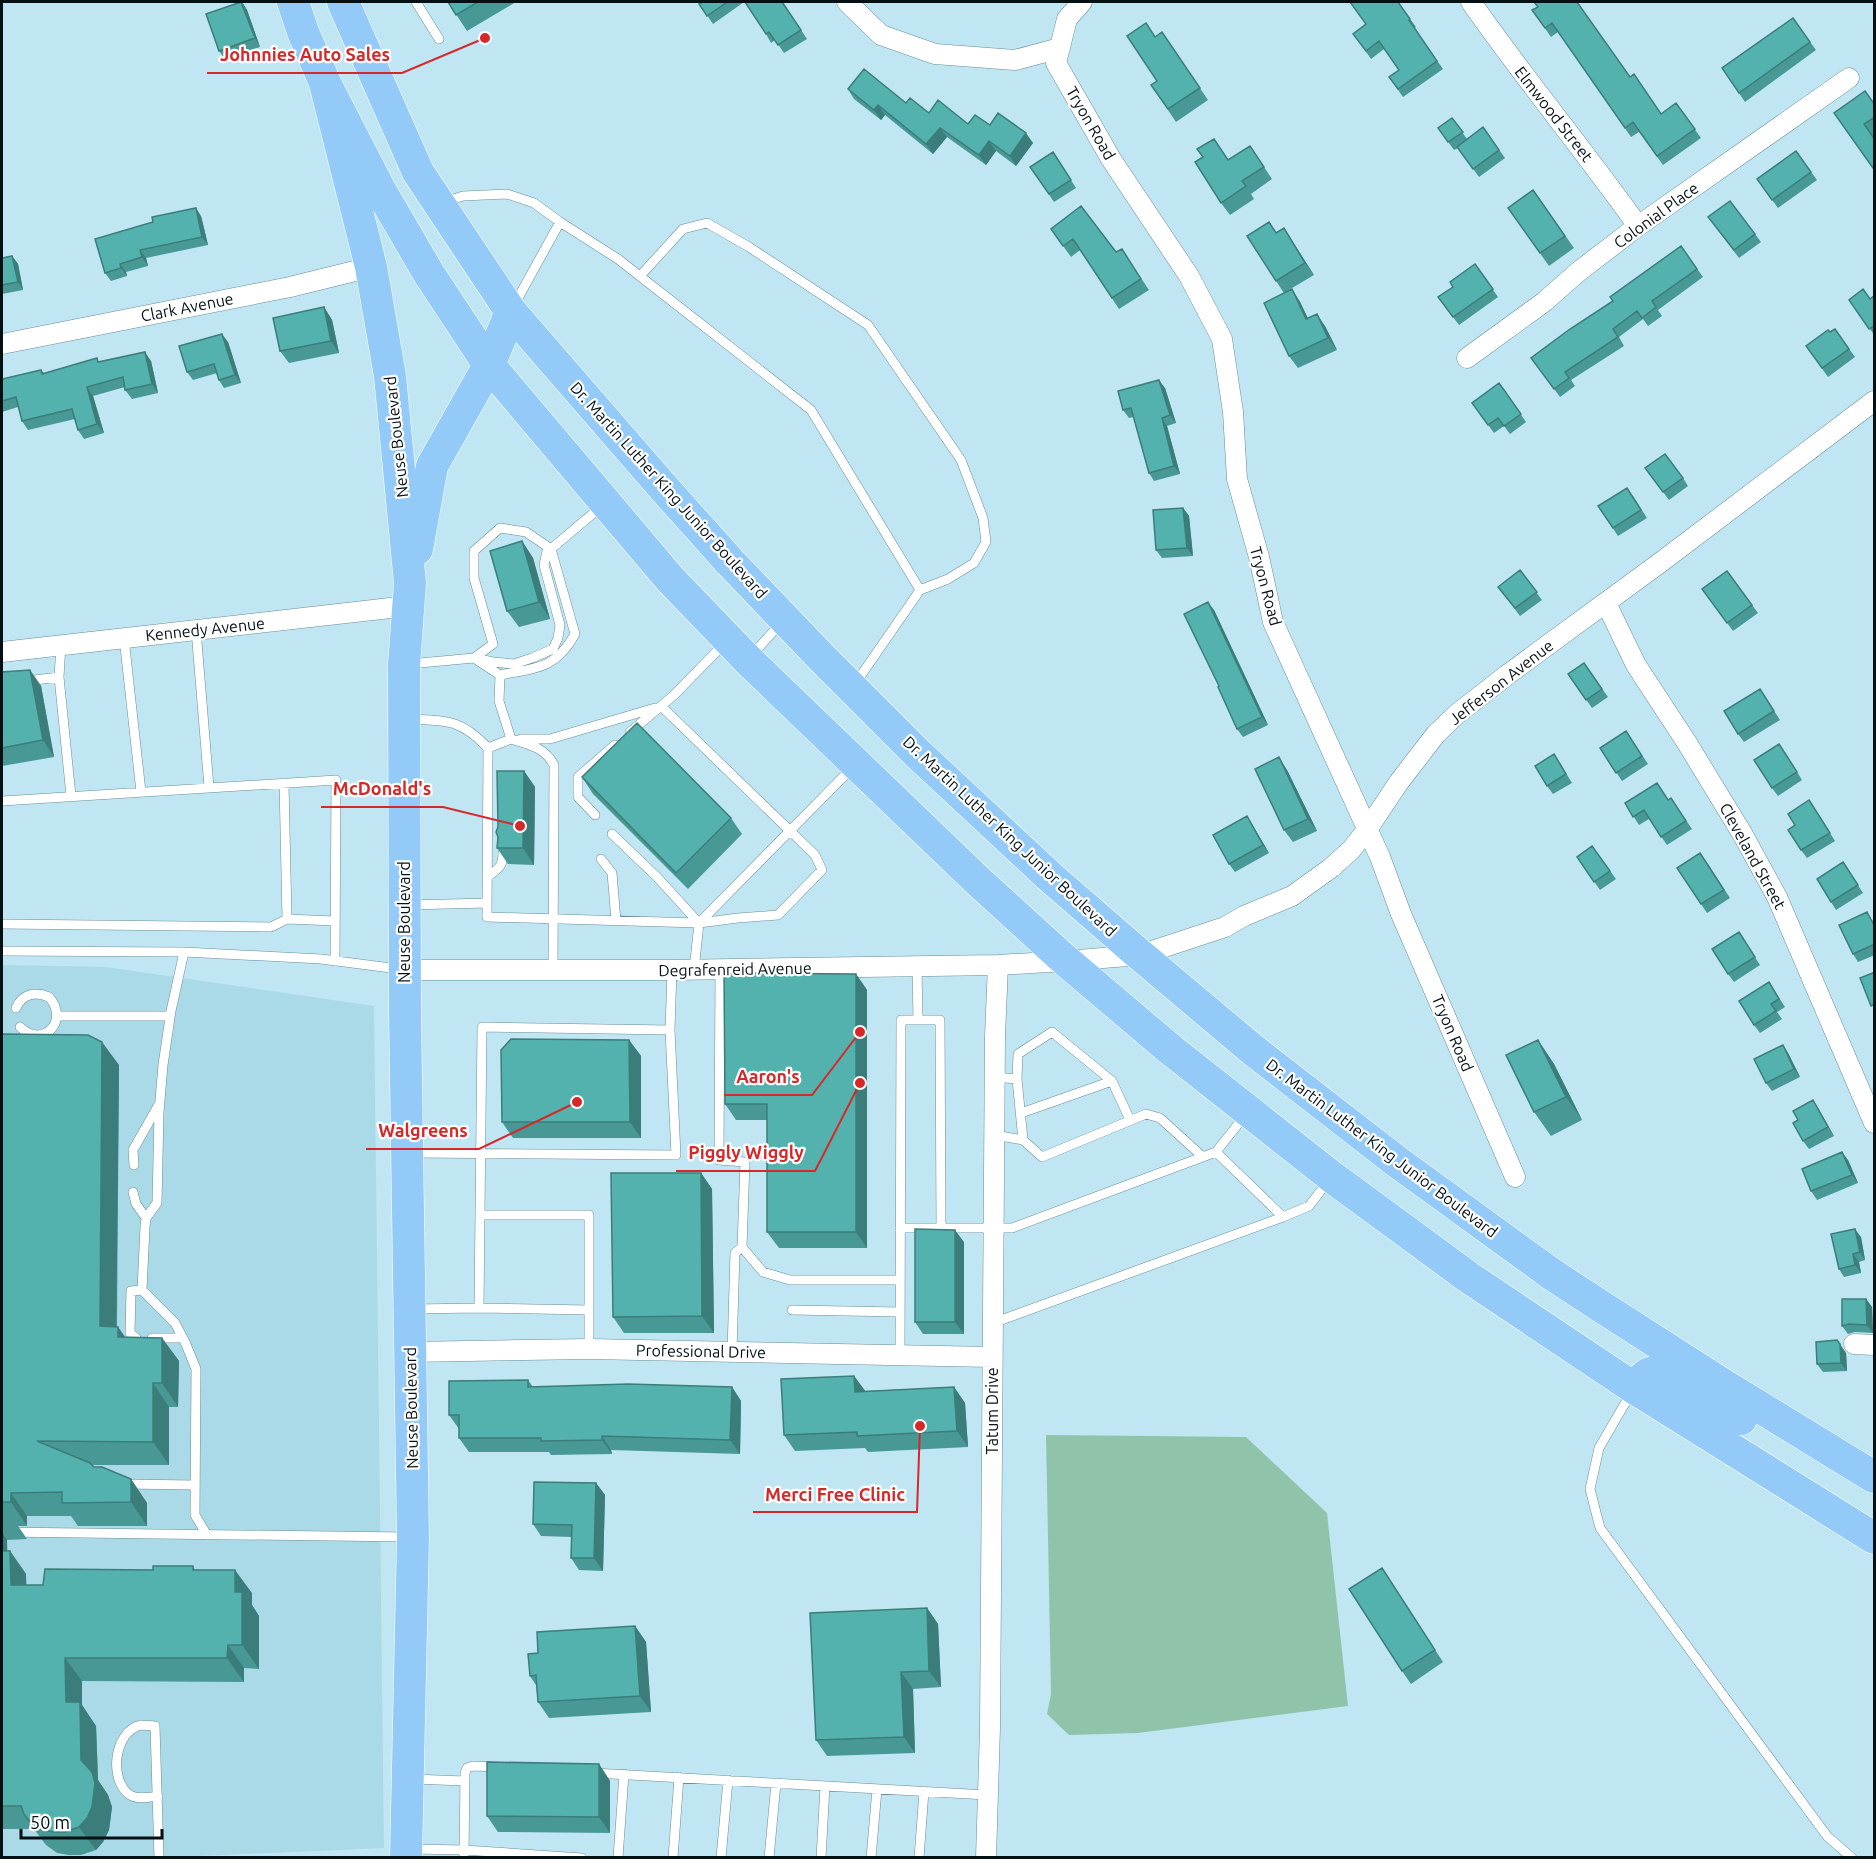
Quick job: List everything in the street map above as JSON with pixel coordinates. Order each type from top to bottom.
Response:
[{"type":"main road","name":"Neuse Boulevard","points":[[293,2],[303,32],[326,83],[370,267],[390,376],[409,594],[404,665],[404,970],[413,1537],[406,1853]]},
{"type":"main road","name":"Dr. Martin Luther King Junior Boulevard","points":[[343,2],[418,172],[511,312],[662,486],[785,619],[917,753],[1049,876],[1140,955],[1253,1050],[1396,1161],[1550,1273],[1722,1384],[1874,1477]]},
{"type":"main road","points":[[326,83],[380,190],[429,274],[489,365],[670,579],[738,650],[978,881],[1066,961],[1171,1050],[1332,1177],[1468,1277],[1634,1388],[1875,1538]]},
{"type":"main road","points":[[380,190],[418,172]]},
{"type":"main road","points":[[409,594],[432,466],[489,365],[511,312]]},
{"type":"main road","points":[[1634,1388],[1647,1374],[1660,1373],[1765,1433],[1874,1477]]},
{"type":"street","points":[[847,2],[881,35],[934,54],[1015,60],[1060,48]]},
{"type":"street","name":"Tryon Road","points":[[1082,2],[1067,19],[1056,63],[1112,159],[1189,276],[1222,339],[1233,412],[1237,479],[1259,557],[1273,622],[1380,857],[1401,914],[1515,1177]]},
{"type":"street","name":"Elmwood Street","points":[[1471,2],[1504,50],[1638,226]]},
{"type":"street","name":"Colonial Place","points":[[1467,358],[1544,302],[1578,272],[1638,226],[1849,78]]},
{"type":"street","name":"Clark Avenue","points":[[2,344],[290,287],[370,267]]},
{"type":"street","name":"Jefferson Avenue","points":[[1066,961],[1140,955],[1225,927],[1244,916],[1292,896],[1331,868],[1351,850],[1436,734],[1457,714],[1875,400]]},
{"type":"street","name":"Kennedy Avenue","points":[[2,652],[196,630],[409,594]]},
{"type":"street","name":"Cleveland Street","points":[[1606,603],[1636,665],[1743,835],[1777,897],[1870,1105],[1875,1123]]},
{"type":"street","name":"Degrafenreid Avenue","points":[[404,970],[694,970],[998,965],[1066,961]]},
{"type":"street","name":"Tatum Drive","points":[[986,1857],[990,1716],[994,1135],[998,965]]},
{"type":"street","points":[[1854,1344],[1875,1345]]},
{"type":"street","name":"Professional Drive","points":[[410,1352],[589,1349],[992,1357]]},
{"type":"lane","points":[[416,2],[439,39]]},
{"type":"lane","points":[[439,204],[463,196],[507,194],[534,203],[618,259],[811,410],[920,590]]},
{"type":"lane","points":[[511,312],[560,222]]},
{"type":"lane","points":[[640,276],[683,229],[707,223],[868,325],[961,460],[982,518],[986,542],[974,563],[948,579],[920,590],[852,689]]},
{"type":"lane","points":[[404,665],[474,658],[514,664],[553,649],[560,625],[544,565],[547,551],[605,503]]},
{"type":"lane","points":[[500,528],[526,532],[551,549],[575,634],[567,650],[545,666],[500,675],[474,658],[493,644],[474,578],[474,551],[500,528]]},
{"type":"lane","points":[[595,815],[578,797],[578,777],[660,706],[785,619]]},
{"type":"lane","points":[[196,630],[209,787]]},
{"type":"lane","points":[[124,638],[141,792]]},
{"type":"lane","points":[[62,645],[59,677],[71,796]]},
{"type":"lane","points":[[500,675],[499,701],[511,740]]},
{"type":"lane","points":[[2,684],[59,677]]},
{"type":"lane","points":[[488,748],[511,740],[550,739],[660,706]]},
{"type":"lane","points":[[404,719],[450,721],[475,735],[488,748],[487,917],[699,923],[778,915],[822,870],[815,855],[660,706]]},
{"type":"lane","points":[[511,740],[535,747],[548,754],[554,765],[553,969]]},
{"type":"lane","points":[[694,970],[699,923],[856,764]]},
{"type":"lane","points":[[488,765],[498,782]]},
{"type":"lane","points":[[2,801],[336,780],[335,961]]},
{"type":"lane","points":[[284,783],[286,919]]},
{"type":"lane","points":[[612,834],[657,877],[699,923]]},
{"type":"lane","points":[[487,877],[503,863],[503,853]]},
{"type":"lane","points":[[601,859],[612,873],[616,921]]},
{"type":"lane","points":[[404,905],[487,903]]},
{"type":"lane","points":[[2,924],[271,927],[286,919],[336,921]]},
{"type":"lane","points":[[2,951],[184,952],[335,961],[404,970]]},
{"type":"lane","points":[[184,952],[170,1016],[163,1065],[159,1104],[157,1203],[146,1218],[142,1290],[175,1323],[196,1369],[195,1515],[207,1535]]},
{"type":"lane","points":[[917,966],[918,1020]]},
{"type":"lane","points":[[720,969],[719,1160],[745,1162],[742,1247],[763,1272],[790,1280],[900,1281]]},
{"type":"lane","points":[[406,1153],[676,1155],[670,1030],[672,970]]},
{"type":"lane","points":[[16,1008],[28,995],[42,994],[54,1003],[57,1016],[52,1028],[40,1035],[27,1033],[20,1027]]},
{"type":"lane","points":[[57,1016],[170,1016]]},
{"type":"lane","points":[[900,1355],[901,1020],[940,1020],[941,1228]]},
{"type":"lane","points":[[479,1308],[482,1027],[670,1030]]},
{"type":"lane","points":[[1023,1140],[1017,1079],[1018,1054],[1052,1032],[1112,1081],[1130,1120]]},
{"type":"lane","points":[[995,1077],[1017,1079]]},
{"type":"lane","points":[[1021,1113],[1112,1081]]},
{"type":"lane","points":[[134,1165],[133,1150],[159,1104]]},
{"type":"lane","points":[[900,1228],[1011,1228],[1216,1152],[1248,1111]]},
{"type":"lane","points":[[994,1135],[1023,1140],[1042,1157],[1146,1114],[1160,1118],[1203,1157]]},
{"type":"lane","points":[[1216,1152],[1283,1217]]},
{"type":"lane","points":[[993,1323],[1309,1206],[1332,1177]]},
{"type":"lane","points":[[134,1192],[136,1204],[146,1218]]},
{"type":"lane","points":[[480,1215],[589,1215],[589,1349]]},
{"type":"lane","points":[[732,1352],[735,1253],[742,1247]]},
{"type":"lane","points":[[136,1338],[130,1333],[131,1291],[142,1290]]},
{"type":"lane","points":[[409,1309],[590,1310]]},
{"type":"lane","points":[[792,1310],[900,1312]]},
{"type":"lane","points":[[152,1338],[183,1338]]},
{"type":"lane","points":[[1634,1388],[1599,1448],[1590,1490],[1599,1528],[1827,1836],[1852,1857]]},
{"type":"lane","points":[[114,1484],[195,1485]]},
{"type":"lane","points":[[2,1532],[413,1537]]},
{"type":"lane","points":[[158,1796],[143,1798],[131,1795],[119,1777],[118,1749],[127,1733],[141,1725],[155,1726],[158,1796],[159,1857]]},
{"type":"lane","points":[[464,1854],[464,1781],[467,1768],[473,1766],[508,1768]]},
{"type":"lane","points":[[590,1772],[987,1795]]},
{"type":"lane","points":[[618,1857],[624,1774]]},
{"type":"lane","points":[[673,1857],[679,1777]]},
{"type":"lane","points":[[407,1778],[464,1781]]},
{"type":"lane","points":[[722,1857],[728,1780]]},
{"type":"lane","points":[[769,1857],[776,1783]]},
{"type":"lane","points":[[821,1857],[825,1786]]},
{"type":"lane","points":[[871,1857],[877,1789]]},
{"type":"lane","points":[[919,1857],[924,1791]]},
{"type":"lane","points":[[406,1853],[582,1857]]},
{"type":"shaded area","points":[[2,965],[106,967],[374,1006],[384,1848],[176,1857],[2,1858]]},
{"type":"green space","points":[[1046,1435],[1246,1437],[1327,1513],[1348,1706],[1138,1733],[1069,1735],[1047,1714],[1051,1694]]},
{"type":"building","points":[[241,2],[255,38],[219,51],[206,14]]},
{"type":"building","points":[[448,2],[478,2],[456,15]]},
{"type":"building","points":[[727,2],[707,16],[699,4]]},
{"type":"building","points":[[745,2],[782,2],[801,30],[778,45],[769,32],[766,34]]},
{"type":"building","points":[[1350,2],[1398,2],[1437,61],[1398,89],[1389,77],[1399,70],[1379,41],[1366,51],[1353,34],[1366,24]]},
{"type":"building","points":[[1534,2],[1577,2],[1630,77],[1634,74],[1661,114],[1676,103],[1695,129],[1657,156],[1633,122],[1625,128],[1552,23],[1545,28],[1532,10],[1538,7]]},
{"type":"building","points":[[1793,18],[1810,42],[1739,93],[1722,68]]},
{"type":"building","points":[[1146,23],[1155,37],[1162,32],[1200,88],[1168,109],[1151,85],[1157,81],[1127,36]]},
{"type":"building","points":[[864,69],[906,103],[910,98],[929,113],[938,100],[968,124],[975,115],[990,125],[998,113],[1026,133],[1010,156],[989,141],[979,155],[940,128],[926,144],[878,105],[874,110],[848,89]]},
{"type":"building","points":[[1865,91],[1875,105],[1875,117],[1864,124],[1875,140],[1875,167],[1873,168],[1834,113]]},
{"type":"building","points":[[1452,118],[1463,132],[1448,142],[1438,128]]},
{"type":"building","points":[[1483,127],[1499,150],[1473,169],[1457,147]]},
{"type":"building","points":[[1214,139],[1228,160],[1250,146],[1264,167],[1242,181],[1246,186],[1221,203],[1195,162],[1203,157],[1197,149]]},
{"type":"building","points":[[1796,151],[1811,172],[1772,200],[1757,179]]},
{"type":"building","points":[[1053,152],[1071,180],[1049,194],[1030,167]]},
{"type":"building","points":[[1533,190],[1565,236],[1540,253],[1508,208]]},
{"type":"building","points":[[1730,201],[1755,234],[1734,250],[1708,217]]},
{"type":"building","points":[[1081,206],[1116,252],[1122,249],[1141,279],[1112,298],[1073,239],[1063,246],[1051,229]]},
{"type":"building","points":[[196,208],[202,237],[140,250],[142,257],[120,264],[121,268],[105,273],[95,239],[153,222],[152,217]]},
{"type":"building","points":[[1269,222],[1276,233],[1284,228],[1305,263],[1276,281],[1247,236]]},
{"type":"building","points":[[1681,246],[1697,269],[1652,301],[1656,307],[1642,318],[1637,311],[1613,329],[1618,337],[1565,372],[1569,378],[1554,389],[1531,358],[1613,301],[1610,297]]},
{"type":"building","points":[[12,256],[18,282],[2,285],[2,258]]},
{"type":"building","points":[[1475,264],[1493,289],[1453,317],[1438,297],[1453,287],[1450,282]]},
{"type":"building","points":[[1292,289],[1306,319],[1317,314],[1328,338],[1289,356],[1264,303]]},
{"type":"building","points":[[1863,289],[1870,299],[1875,295],[1875,325],[1869,329],[1849,300]]},
{"type":"building","points":[[324,307],[331,341],[280,351],[273,318]]},
{"type":"building","points":[[1835,329],[1849,349],[1822,368],[1806,346],[1828,330],[1830,332]]},
{"type":"building","points":[[222,334],[235,375],[219,380],[214,364],[187,372],[179,346]]},
{"type":"building","points":[[145,352],[152,384],[125,390],[123,377],[87,387],[97,424],[78,430],[72,409],[22,421],[16,397],[2,401],[2,379],[41,370],[42,374],[97,358],[98,362]]},
{"type":"building","points":[[1159,380],[1170,415],[1162,418],[1174,466],[1149,473],[1131,408],[1123,410],[1118,391]]},
{"type":"building","points":[[1499,383],[1521,414],[1504,426],[1498,418],[1488,425],[1472,403]]},
{"type":"building","points":[[1665,454],[1683,478],[1663,492],[1645,468]]},
{"type":"building","points":[[1627,488],[1641,510],[1613,528],[1598,506]]},
{"type":"building","points":[[1183,508],[1187,548],[1156,550],[1153,510]]},
{"type":"building","points":[[522,541],[539,602],[507,611],[490,551]]},
{"type":"building","points":[[1520,570],[1537,592],[1515,608],[1498,587]]},
{"type":"building","points":[[1727,571],[1752,605],[1727,623],[1702,589]]},
{"type":"building","points":[[1208,602],[1262,717],[1237,729],[1184,614]]},
{"type":"building","points":[[1584,663],[1602,689],[1586,700],[1568,674]]},
{"type":"building","points":[[30,670],[43,740],[2,748],[2,672]]},
{"type":"building","points":[[1760,689],[1774,711],[1738,734],[1724,711]]},
{"type":"building","points":[[637,723],[731,818],[676,873],[582,777]]},
{"type":"building","points":[[1626,731],[1642,756],[1616,773],[1600,748]]},
{"type":"building","points":[[1779,744],[1797,772],[1772,788],[1754,760]]},
{"type":"building","points":[[1554,754],[1566,774],[1547,786],[1535,766]]},
{"type":"building","points":[[1279,757],[1308,819],[1284,830],[1255,769]]},
{"type":"building","points":[[497,771],[524,771],[523,848],[497,848]]},
{"type":"building","points":[[1657,783],[1668,800],[1671,798],[1686,821],[1661,837],[1644,810],[1633,817],[1625,803]]},
{"type":"building","points":[[1809,800],[1830,833],[1801,850],[1788,830],[1795,825],[1788,814]]},
{"type":"building","points":[[1247,816],[1263,845],[1229,864],[1213,835]]},
{"type":"building","points":[[1592,846],[1610,871],[1594,882],[1577,857]]},
{"type":"building","points":[[1700,853],[1724,890],[1701,904],[1677,868]]},
{"type":"building","points":[[1843,862],[1858,885],[1831,902],[1817,879]]},
{"type":"building","points":[[1867,912],[1875,927],[1875,944],[1853,954],[1839,925]]},
{"type":"building","points":[[1739,932],[1755,957],[1728,974],[1712,949]]},
{"type":"building","points":[[1875,972],[1875,1004],[1871,1006],[1860,978]]},
{"type":"building","points":[[724,973],[856,974],[856,1232],[767,1232],[767,1104],[725,1104]]},
{"type":"building","points":[[1769,982],[1779,999],[1771,1004],[1776,1011],[1754,1025],[1739,1001]]},
{"type":"building","points":[[2,1034],[88,1035],[102,1042],[100,1326],[118,1327],[118,1337],[162,1338],[162,1383],[153,1383],[153,1442],[37,1441],[90,1463],[94,1467],[102,1467],[131,1479],[131,1502],[62,1503],[62,1492],[11,1493],[11,1502],[2,1502]]},
{"type":"building","points":[[511,1039],[629,1040],[630,1122],[502,1122],[501,1050]]},
{"type":"building","points":[[1538,1040],[1566,1097],[1534,1112],[1506,1055]]},
{"type":"building","points":[[1783,1045],[1794,1069],[1766,1083],[1754,1059]]},
{"type":"building","points":[[1813,1100],[1828,1127],[1803,1141],[1793,1123],[1798,1120],[1793,1111]]},
{"type":"building","points":[[1842,1152],[1852,1175],[1811,1191],[1802,1169]]},
{"type":"building","points":[[611,1173],[701,1173],[702,1316],[613,1317]]},
{"type":"building","points":[[915,1229],[955,1230],[955,1322],[915,1322]]},
{"type":"building","points":[[1855,1229],[1860,1252],[1853,1254],[1855,1265],[1839,1269],[1831,1234]]},
{"type":"building","points":[[1842,1299],[1866,1299],[1867,1325],[1842,1326]]},
{"type":"building","points":[[1837,1340],[1840,1344],[1841,1363],[1817,1364],[1816,1342]]},
{"type":"building","points":[[854,1376],[855,1392],[954,1387],[957,1431],[857,1436],[857,1432],[784,1435],[781,1379]]},
{"type":"building","points":[[528,1380],[528,1387],[628,1384],[732,1387],[730,1440],[602,1436],[602,1440],[541,1441],[541,1438],[459,1438],[459,1415],[449,1415],[449,1381]]},
{"type":"building","points":[[534,1482],[596,1483],[594,1558],[571,1558],[572,1525],[533,1524]]},
{"type":"building","points":[[2,1551],[10,1551],[11,1585],[43,1585],[45,1569],[153,1570],[153,1566],[193,1566],[193,1570],[235,1570],[235,1592],[242,1592],[242,1645],[228,1645],[227,1658],[65,1658],[66,1702],[80,1702],[81,1760],[92,1772],[95,1783],[92,1807],[87,1818],[79,1827],[65,1832],[40,1829],[30,1822],[21,1806],[2,1806]]},
{"type":"building","points":[[1382,1568],[1435,1650],[1402,1671],[1349,1589]]},
{"type":"building","points":[[927,1608],[929,1671],[901,1672],[904,1737],[816,1740],[810,1613]]},
{"type":"building","points":[[635,1626],[640,1696],[538,1702],[536,1675],[530,1676],[528,1654],[538,1653],[537,1632]]},
{"type":"building","points":[[487,1762],[599,1764],[599,1817],[487,1816]]},
{"type":"place","name":"Johnnies Auto Sales","points":[[485,38]]},
{"type":"place","name":"McDonald's","points":[[520,826]]},
{"type":"place","name":"Aaron's","points":[[860,1032]]},
{"type":"place","name":"Piggly Wiggly","points":[[860,1083]]},
{"type":"place","name":"Walgreens","points":[[577,1102]]},
{"type":"place","name":"Merci Free Clinic","points":[[920,1426]]}]
